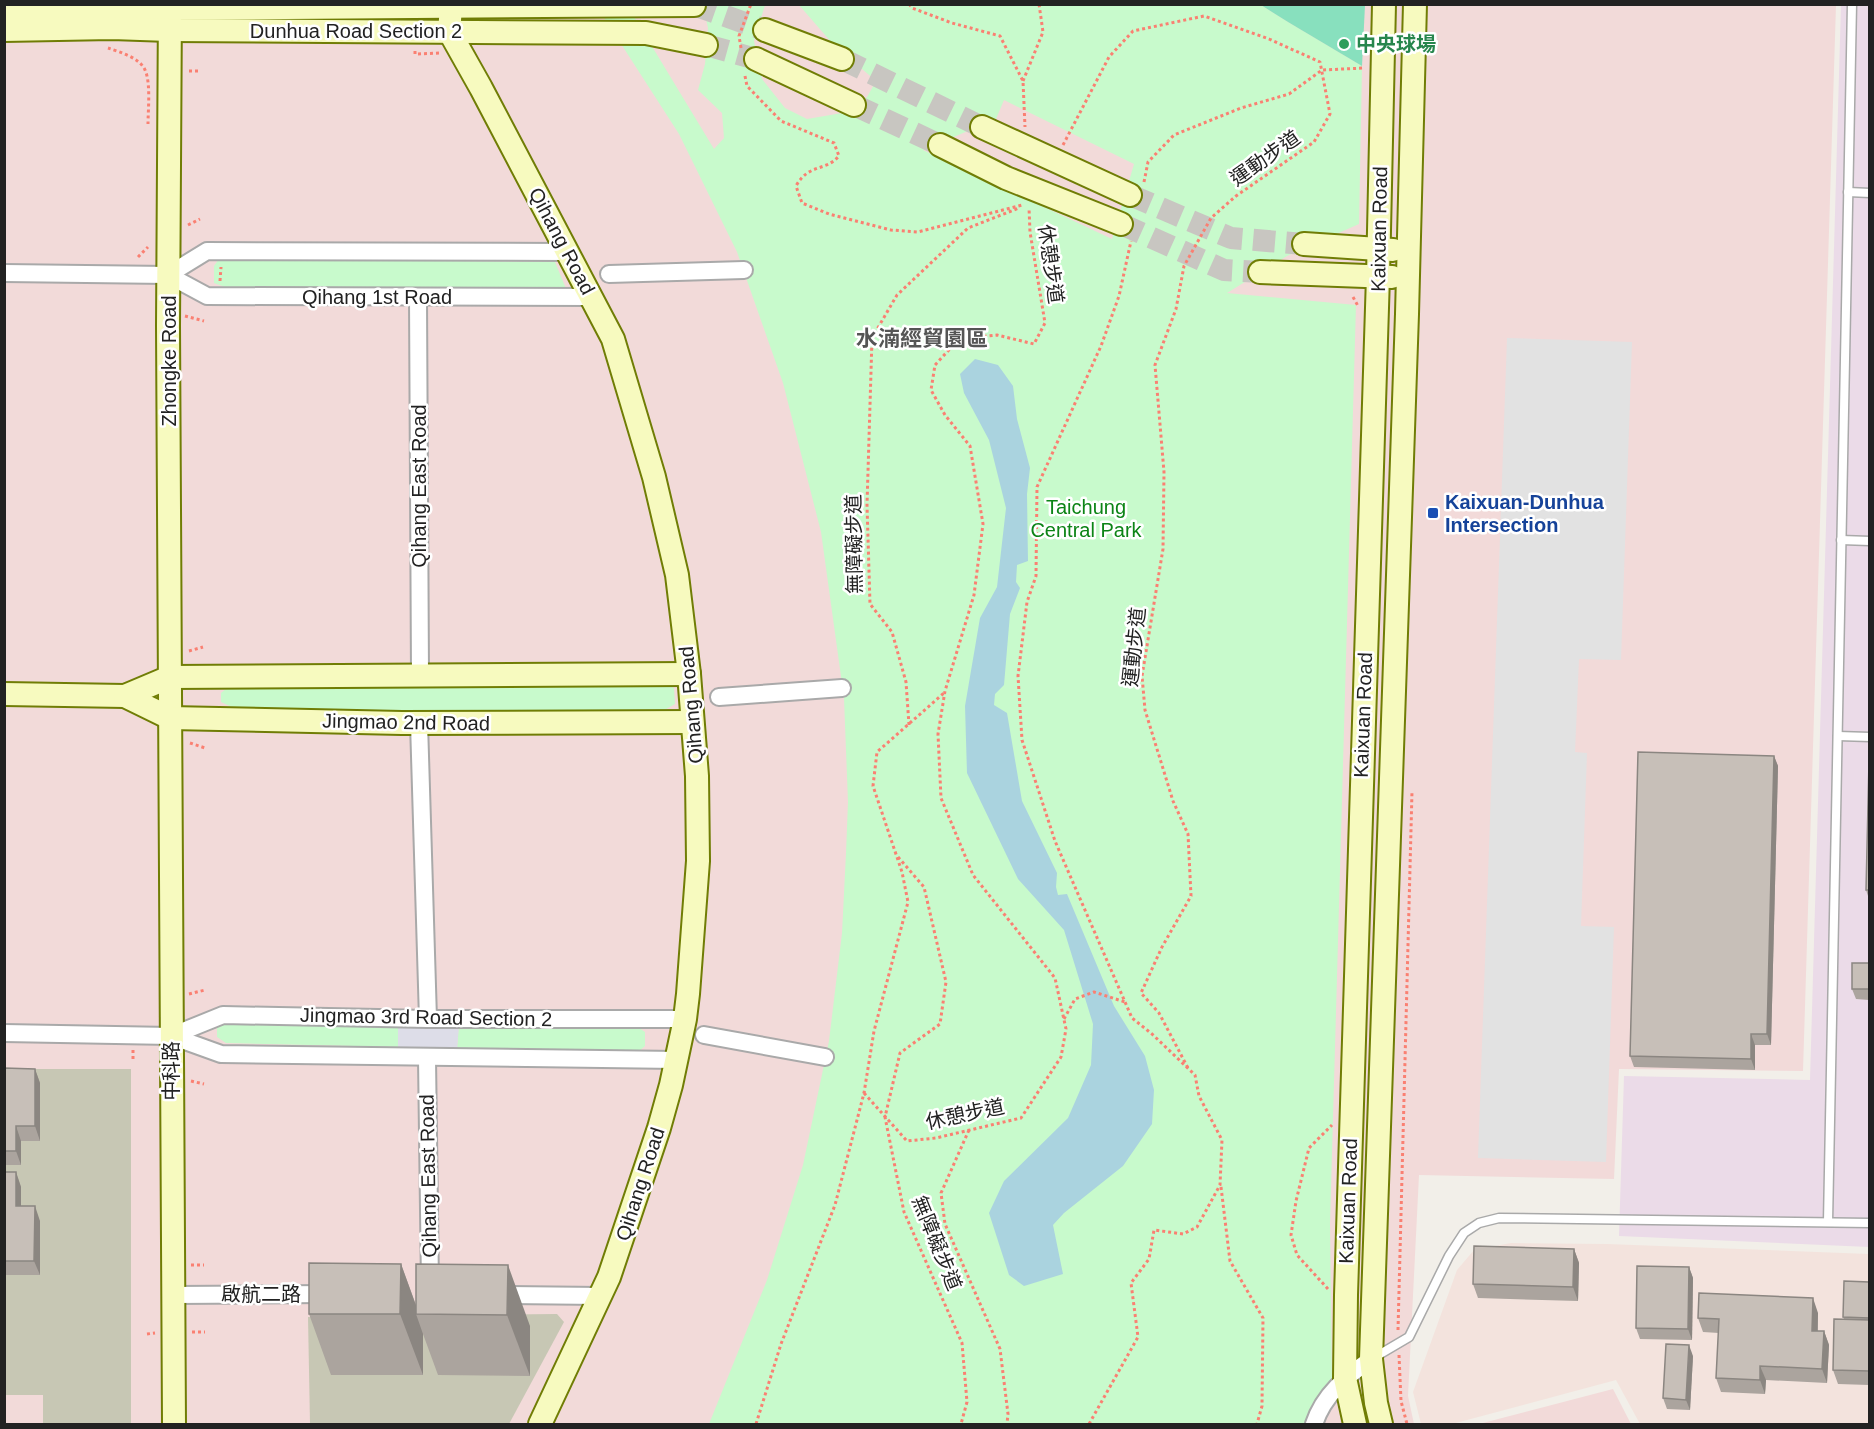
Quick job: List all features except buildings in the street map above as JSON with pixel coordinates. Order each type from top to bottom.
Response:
[{"type":"street","name":"Kaixuan Road","points":[[1355,1425],[1345,1378],[1346,1295],[1379,248],[1384,4]]},
{"type":"street","name":"Kaixuan Road","points":[[1381,1425],[1371,1359],[1409,252],[1415,4]]},
{"type":"street","name":"Dunhua Road Section 2","points":[[4,30],[112,28],[170,14],[694,5]]},
{"type":"street","points":[[449,31],[451,8]]},
{"type":"street","name":"Dunhua Road Section 2","points":[[4,10],[170,14],[449,31],[646,33],[706,45]]},
{"type":"street","name":"Zhongke Road","points":[[170,14],[168,275],[170,718]]},
{"type":"street","points":[[765,30],[842,59]]},
{"type":"street","name":"Qihang Road","points":[[449,31],[613,339],[654,477],[677,575],[690,674],[697,777],[698,861],[685,1019],[676,1059],[659,1128],[601,1296],[540,1425]]},
{"type":"street","points":[[747,60],[854,105]]},
{"type":"street","points":[[982,127],[1055,160],[1137,190]]},
{"type":"street","points":[[940,145],[1126,232]]},
{"type":"street","points":[[1304,244],[1409,252]]},
{"type":"street","points":[[168,275],[207,251],[568,252]]},
{"type":"street","points":[[609,274],[744,270]]},
{"type":"street","points":[[1260,272],[1408,279]]},
{"type":"street","name":"Qihang 1st Road","points":[[4,273],[168,275],[207,296],[592,297]]},
{"type":"street","name":"Qihang East Road","points":[[418,298],[420,674]]},
{"type":"street","name":"Jingmao 2nd Road","points":[[4,694],[125,696],[170,677],[690,674]]},
{"type":"street","points":[[719,697],[842,688]]},
{"type":"street","name":"Jingmao 2nd Road","points":[[125,696],[170,718],[419,723],[692,722]]},
{"type":"street","name":"中科路","points":[[170,718],[174,1425]]},
{"type":"street","points":[[419,723],[428,1019]]},
{"type":"street","name":"Jingmao 3rd Road Section 2","points":[[171,1036],[223,1015],[428,1019],[685,1019]]},
{"type":"street","name":"Jingmao 3rd Road Section 2","points":[[4,1033],[171,1036],[221,1054],[676,1059]]},
{"type":"street","points":[[704,1035],[825,1058]]},
{"type":"street","name":"Qihang East Road","points":[[427,1058],[431,1294]]},
{"type":"street","name":"啟航二路","points":[[173,1295],[348,1294]]},
{"type":"street","points":[[482,1294],[601,1296]]},
{"type":"street","points":[[1314,1425],[1324,1400],[1345,1378],[1371,1359]]},
{"type":"lane","points":[[1828,1222],[1852,4]]},
{"type":"lane","points":[[1848,192],[1869,193]]},
{"type":"lane","points":[[1841,540],[1869,541]]},
{"type":"lane","points":[[1838,736],[1869,737]]},
{"type":"lane","points":[[1371,1359],[1409,1337],[1449,1256],[1464,1233],[1479,1223],[1499,1218],[1869,1223]]},
{"type":"path","points":[[751,4],[739,36],[747,60],[747,86],[782,121],[834,143],[839,156],[832,163],[813,169],[802,176],[796,186],[802,203],[829,214],[880,228],[918,232],[1029,203]]},
{"type":"path","points":[[909,4],[912,8],[1000,36],[1023,81]]},
{"type":"path","points":[[1026,147],[1023,81],[1042,32],[1040,4]]},
{"type":"path","points":[[1055,160],[1109,57],[1133,31],[1204,16],[1269,39],[1320,62],[1322,70]]},
{"type":"path","points":[[97,48],[109,48],[124,53],[140,63],[145,70],[148,124]]},
{"type":"path","points":[[1137,190],[1148,162],[1174,135],[1241,108],[1289,94],[1322,70],[1383,68]]},
{"type":"path","name":"運動步道","points":[[1188,1068],[1159,1013],[1141,993],[1162,947],[1191,896],[1188,834],[1173,801],[1145,710],[1142,676],[1162,549],[1164,472],[1155,365],[1176,309],[1184,266],[1211,218],[1236,196],[1314,142],[1330,114],[1322,70]]},
{"type":"path","name":"休憩步道","points":[[864,1093],[907,1141],[936,1138],[1021,1118],[1061,1057],[1066,1029],[1055,978],[973,875],[941,798],[938,734],[945,691],[974,595],[983,525],[970,446],[945,415],[931,390],[935,365],[959,339],[997,335],[1034,344],[1045,323],[1030,232],[1029,203]]},
{"type":"path","name":"無障礙步道","points":[[961,1425],[968,1402],[962,1343],[904,1212],[885,1117],[900,1053],[940,1024],[946,982],[924,887],[897,855],[873,786],[877,752],[909,725],[906,682],[892,632],[870,604],[867,505],[872,338],[897,295],[968,228],[1029,203]]},
{"type":"path","points":[[1126,232],[1119,296],[1104,336],[1037,487],[1035,576],[1028,602],[1018,676],[1022,740],[1055,841],[1132,1018],[1195,1075],[1199,1096],[1222,1140],[1220,1185],[1230,1261],[1263,1318],[1262,1406],[1257,1425]]},
{"type":"path","points":[[136,259],[144,254],[151,243]]},
{"type":"path","points":[[220,296],[222,252]]},
{"type":"path","name":"休憩步道","points":[[909,725],[945,691]]},
{"type":"path","points":[[756,1425],[781,1344],[835,1205],[864,1093],[874,1031],[908,902],[897,855]]},
{"type":"path","points":[[1064,1020],[1075,999],[1094,992],[1125,1002]]},
{"type":"path","points":[[1328,1290],[1297,1255],[1291,1235],[1296,1201],[1310,1148],[1333,1123]]},
{"type":"path","points":[[969,1130],[941,1193],[945,1224],[1000,1349],[1008,1414],[1007,1425]]},
{"type":"path","points":[[1089,1425],[1138,1337],[1131,1284],[1149,1258],[1154,1230],[1183,1234],[1197,1227],[1220,1185]]},
{"type":"shaded area","name":"水湳經貿園區","points":[[5,5],[1836,5],[1803,1071],[1619,1069],[1614,1179],[1419,1175],[1408,1396],[1414,1424],[5,1424]]},
{"type":"shaded area","points":[[1841,5],[1869,5],[1869,1247],[1619,1236],[1624,1076],[1810,1080]]},
{"type":"shaded area","points":[[1507,338],[1632,342],[1621,660],[1579,659],[1575,752],[1587,753],[1581,926],[1614,927],[1606,1162],[1478,1158]]},
{"type":"shaded area","points":[[459,1024],[457,1049],[398,1047],[398,1025]]},
{"type":"shaded area","points":[[4,1069],[131,1069],[131,1424],[43,1424],[43,1395],[5,1395]]},
{"type":"shaded area","points":[[1511,1243],[1607,1244],[1869,1254],[1869,1424],[1640,1424],[1616,1380],[1452,1424],[1421,1424],[1413,1392],[1457,1270],[1474,1250]]},
{"type":"shaded area","points":[[557,1314],[564,1322],[509,1424],[310,1424],[308,1317]]},
{"type":"shaded area","points":[[1613,1389],[1631,1424],[1479,1424]]},
{"type":"green space","name":"Taichung Central Park","points":[[596,5],[627,5],[714,149],[724,138],[722,113],[698,90],[705,64],[708,28],[703,5],[765,5],[754,41],[762,79],[785,108],[807,119],[848,112],[867,97],[876,81],[832,43],[799,5],[1261,5],[1362,66],[1359,224],[1287,256],[1227,293],[1356,305],[1330,1224],[1332,1382],[1309,1424],[709,1424],[767,1280],[803,1165],[829,1041],[842,933],[848,802],[844,698],[821,532],[783,383],[737,252],[679,134]],"holes":[[[1004,100],[1134,164],[1112,239],[923,150],[996,119]]]},
{"type":"green space","name":"中央球場","points":[[1261,5],[1365,5],[1362,66],[1288,22]]},
{"type":"green space","points":[[219,259],[555,262],[567,291],[225,287],[214,283],[214,266]]},
{"type":"green space","points":[[661,681],[674,688],[675,704],[661,712],[426,713],[234,708],[221,702],[221,693],[233,683]]},
{"type":"green space","points":[[223,1022],[398,1025],[398,1047],[226,1043],[217,1037],[217,1026]]},
{"type":"green space","points":[[459,1024],[636,1026],[645,1032],[645,1046],[637,1053],[457,1049]]},
{"type":"water","points":[[975,359],[998,365],[1013,386],[1017,419],[1030,468],[1027,494],[1028,561],[1017,565],[1016,582],[1020,588],[1010,614],[1004,685],[995,694],[994,705],[1007,713],[1022,801],[1057,873],[1058,895],[1067,894],[1114,1006],[1145,1056],[1154,1090],[1152,1124],[1123,1166],[1064,1213],[1053,1225],[1063,1274],[1024,1286],[1009,1275],[989,1213],[1004,1181],[1068,1118],[1091,1065],[1093,1024],[1064,930],[1018,879],[967,773],[965,706],[980,618],[997,587],[1006,508],[989,440],[964,393],[960,374]]},
{"type":"tunnel","points":[[694,5],[765,30]]},
{"type":"tunnel","points":[[706,45],[756,59]]},
{"type":"tunnel","points":[[842,59],[982,127]]},
{"type":"tunnel","points":[[854,105],[940,145]]},
{"type":"tunnel","points":[[1130,195],[1231,238],[1304,244]]},
{"type":"tunnel","points":[[1121,224],[1224,270],[1260,272]]},
{"type":"place","name":"中央球場","points":[[1344,44]]},
{"type":"place","name":"Kaixuan-Dunhua Intersection","points":[[1433,513]]},
{"type":"district","name":"水湳經貿園區","points":[[922,338]]}]
